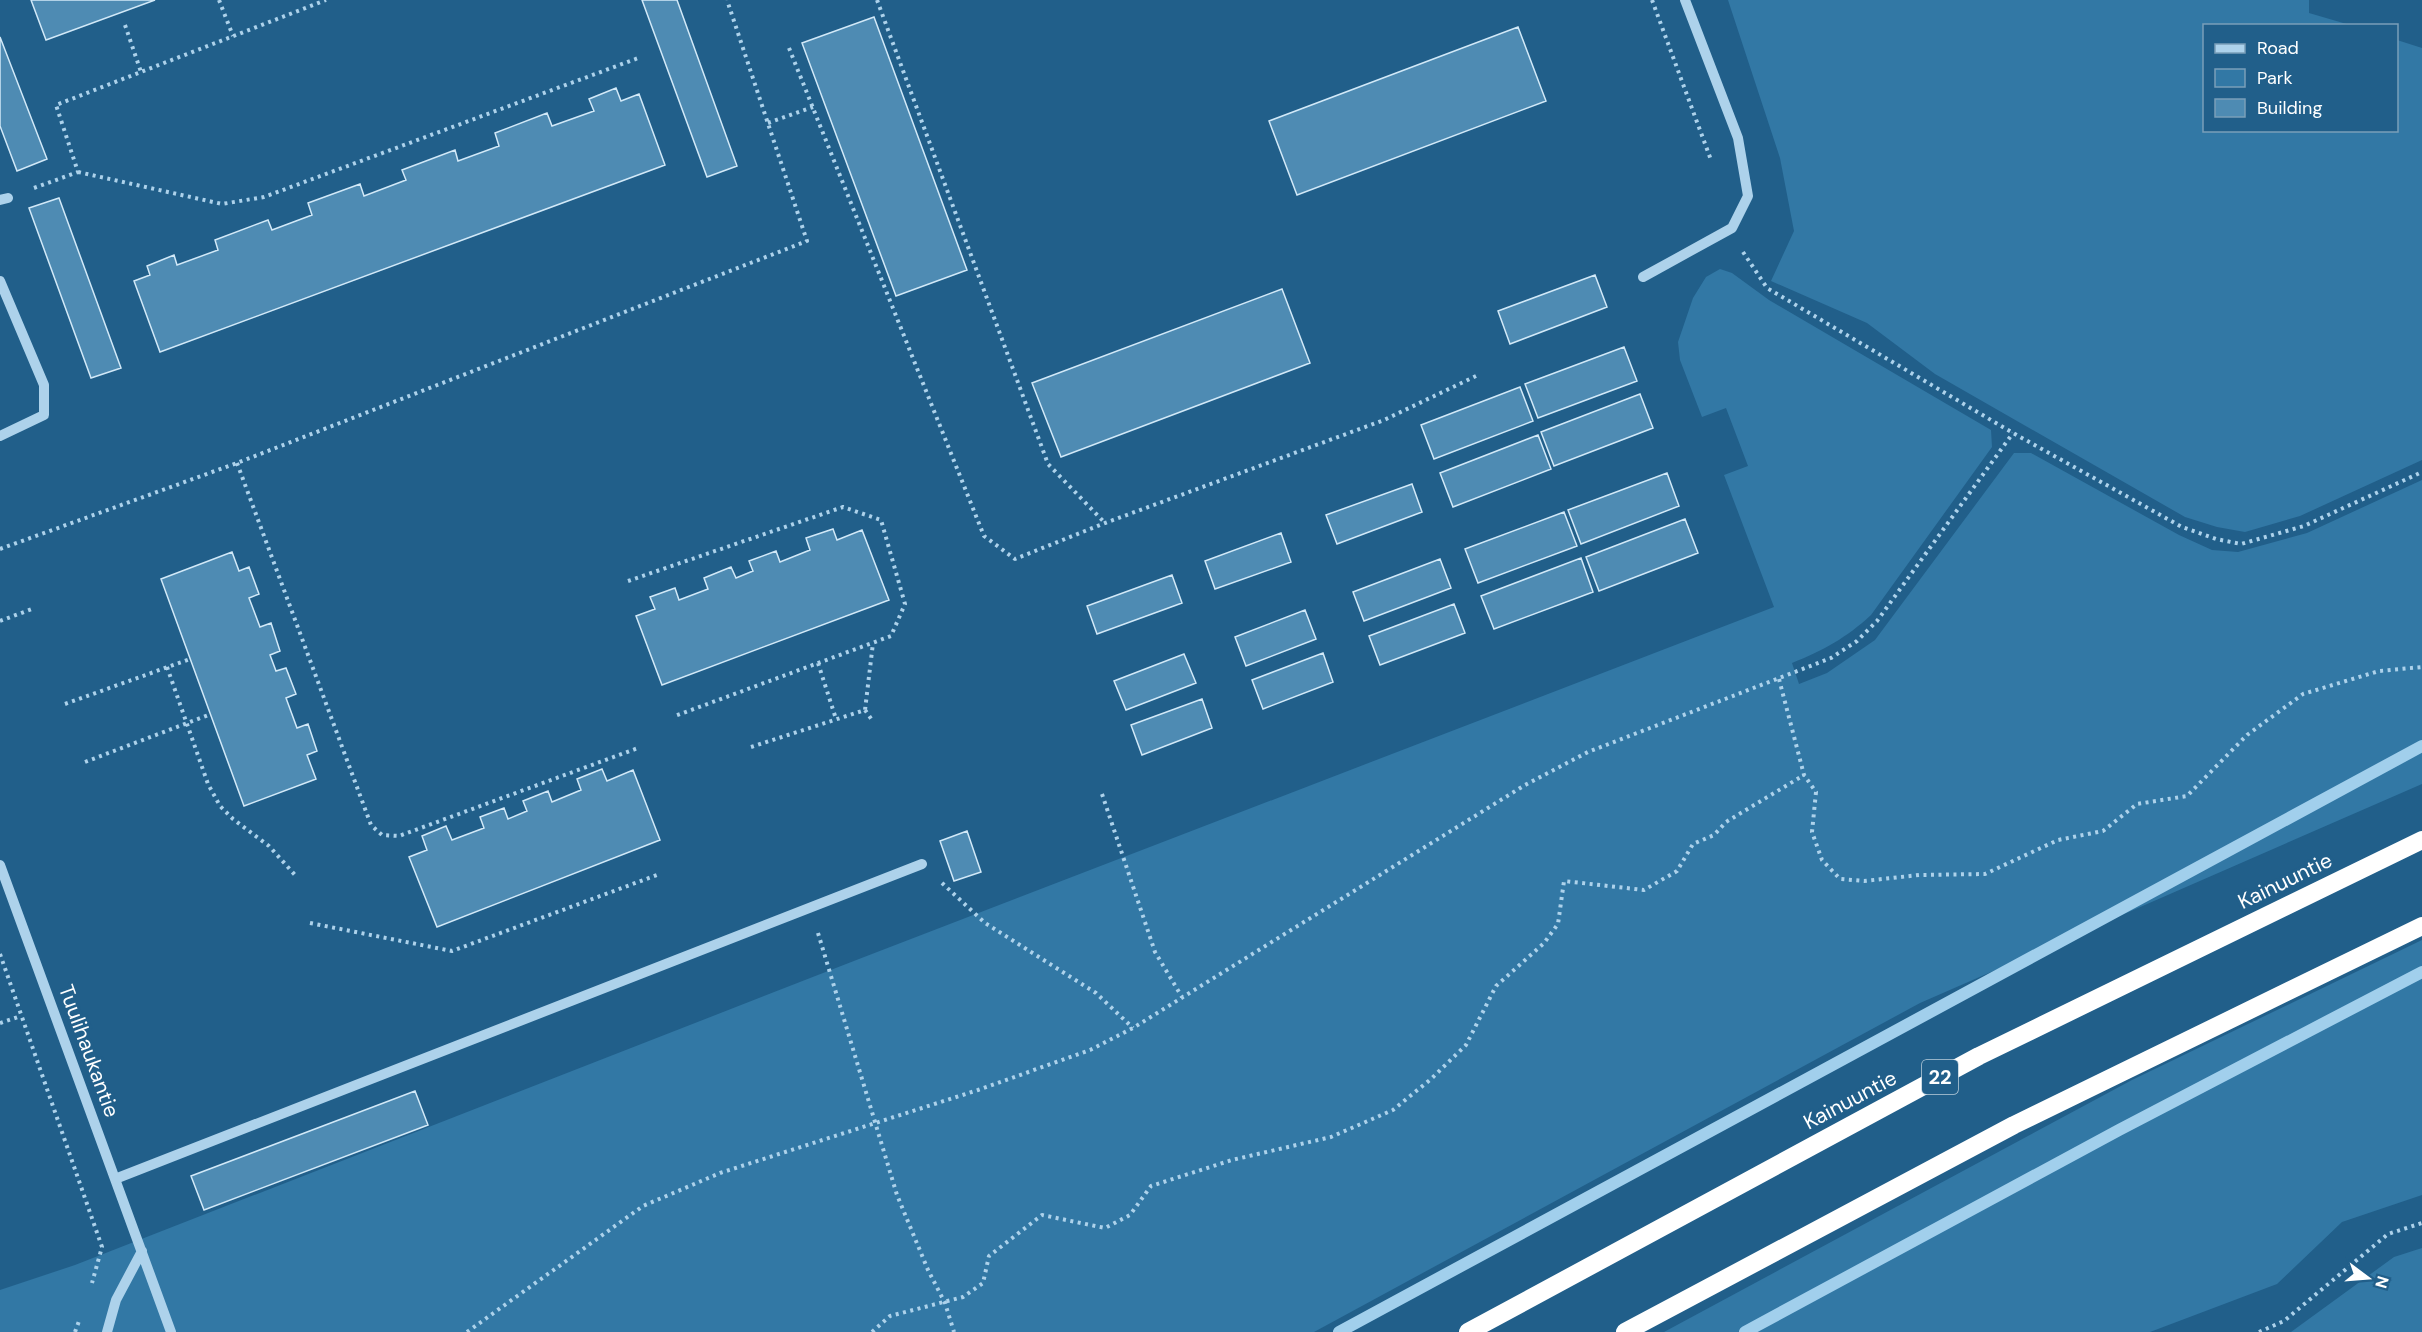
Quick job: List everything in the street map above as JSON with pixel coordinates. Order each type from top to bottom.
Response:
[{"type":"highway","name":"Kainuuntie","points":[[1468,1332],[1979,1056],[2422,840]]},
{"type":"highway","points":[[1625,1332],[2014,1125],[2422,926]]},
{"type":"street","points":[[1643,277],[1731,228],[1748,195],[1738,138],[1684,0]]},
{"type":"street","points":[[0,281],[44,385],[44,415],[0,436]]},
{"type":"street","points":[[115,1179],[922,864]]},
{"type":"street","name":"Tuulihaukantie","points":[[0,865],[171,1332]]},
{"type":"street","points":[[107,1332],[116,1300],[142,1251]]},
{"type":"path","points":[[219,0],[233,36]]},
{"type":"path","points":[[78,172],[57,105],[326,0]]},
{"type":"path","points":[[0,549],[237,463],[807,241],[727,0]]},
{"type":"path","points":[[877,0],[1048,464],[1105,523]]},
{"type":"path","points":[[1652,0],[1712,162]]},
{"type":"path","points":[[125,25],[141,72]]},
{"type":"path","points":[[789,48],[984,536],[1015,560],[1105,523],[1384,420],[1476,376]]},
{"type":"path","points":[[4,199],[78,172],[222,204],[264,197],[641,57]]},
{"type":"path","points":[[768,123],[813,107]]},
{"type":"path","points":[[1731,228],[1745,257],[1767,288],[2013,433],[2182,527],[2216,539],[2241,544],[2304,526],[2422,472]]},
{"type":"path","points":[[467,1332],[643,1206],[720,1173],[876,1124],[1090,1050],[1133,1028],[1525,785],[1588,752],[1830,658],[1857,641],[1877,621],[2013,433]]},
{"type":"path","points":[[237,463],[371,825],[382,835],[399,836],[638,748]]},
{"type":"path","points":[[628,581],[843,507],[881,520],[905,604],[891,636],[675,716]]},
{"type":"path","points":[[0,621],[32,609]]},
{"type":"path","points":[[872,720],[865,710],[873,643]]},
{"type":"path","points":[[65,704],[190,658]]},
{"type":"path","points":[[818,663],[836,719]]},
{"type":"path","points":[[1779,679],[1804,775],[1816,792],[1812,832],[1822,860],[1840,879],[1864,881],[1919,875],[1985,874],[2058,840],[2103,831],[2137,804],[2187,796],[2247,735],[2303,694],[2379,671],[2422,666]]},
{"type":"path","points":[[167,667],[208,784],[220,806],[233,819],[269,846],[295,875]]},
{"type":"path","points":[[751,747],[865,710]]},
{"type":"path","points":[[85,762],[211,714]]},
{"type":"path","points":[[872,1332],[890,1316],[963,1297],[983,1283],[989,1256],[1042,1215],[1106,1228],[1130,1215],[1151,1186],[1232,1160],[1331,1137],[1393,1110],[1431,1080],[1466,1045],[1496,986],[1544,943],[1558,924],[1564,881],[1644,890],[1677,871],[1693,844],[1714,835],[1726,822],[1804,775]]},
{"type":"path","points":[[1102,794],[1155,952],[1182,997]]},
{"type":"path","points":[[922,864],[985,923],[1096,993],[1133,1028]]},
{"type":"path","points":[[310,923],[452,951],[657,875]]},
{"type":"path","points":[[810,908],[897,1195],[928,1270],[945,1303],[954,1332]]},
{"type":"path","points":[[0,954],[102,1247],[89,1292]]},
{"type":"path","points":[[0,1023],[21,1016]]},
{"type":"path","points":[[2259,1332],[2284,1321],[2388,1234],[2422,1222]]},
{"type":"path","points":[[75,1332],[82,1313]]},
{"type":"green space","points":[[1728,0],[2309,0],[2309,13],[2347,24],[2203,24],[2203,132],[2398,132],[2398,40],[2422,48],[2422,460],[2300,516],[2245,532],[2217,527],[2185,517],[1935,374],[1867,323],[1771,281],[1794,231],[1780,158]]},
{"type":"green space","points":[[1720,269],[1732,273],[1769,300],[1991,430],[1992,447],[1871,615],[1834,643],[1792,663],[1799,684],[1827,673],[1875,640],[2014,453],[2031,453],[2179,535],[2212,550],[2238,552],[2307,533],[2422,480],[2422,784],[1920,1003],[1314,1332],[0,1332],[0,1290],[75,1265],[859,959],[1774,607],[1724,475],[1748,466],[1726,408],[1702,417],[1680,360],[1678,342],[1693,298],[1706,277]]},
{"type":"green space","points":[[2422,940],[2422,1195],[2342,1222],[2277,1284],[2150,1332],[1664,1332],[2132,1080]]},
{"type":"green space","points":[[2422,1248],[2422,1332],[2291,1332],[2394,1257]]},
{"type":"building","points":[[31,0],[155,0],[46,40]]},
{"type":"building","points":[[642,0],[677,0],[737,166],[707,177]]},
{"type":"building","points":[[874,17],[967,270],[896,296],[802,43]]},
{"type":"building","points":[[1518,27],[1546,101],[1297,195],[1269,121]]},
{"type":"building","points":[[0,37],[47,159],[17,171],[0,126]]},
{"type":"building","points":[[616,88],[621,101],[639,94],[665,165],[160,352],[134,281],[150,275],[147,266],[174,255],[177,265],[218,250],[215,240],[268,220],[272,230],[312,215],[308,203],[360,184],[364,196],[406,180],[402,170],[455,150],[458,161],[499,146],[495,133],[547,113],[552,126],[594,111],[589,99]]},
{"type":"building","points":[[59,198],[121,368],[91,378],[29,208]]},
{"type":"building","points":[[1595,275],[1607,307],[1510,344],[1498,311]]},
{"type":"building","points":[[1282,289],[1310,363],[1061,457],[1032,383]]},
{"type":"building","points":[[1624,347],[1637,381],[1538,418],[1525,384]]},
{"type":"building","points":[[1520,387],[1533,421],[1434,459],[1421,425]]},
{"type":"building","points":[[1640,394],[1653,428],[1554,466],[1541,432]]},
{"type":"building","points":[[1538,435],[1551,469],[1453,507],[1440,473]]},
{"type":"building","points":[[1667,473],[1679,506],[1581,544],[1568,510]]},
{"type":"building","points":[[1412,484],[1422,512],[1337,544],[1326,515]]},
{"type":"building","points":[[1564,512],[1577,546],[1478,583],[1465,549]]},
{"type":"building","points":[[1685,519],[1698,553],[1599,591],[1586,557]]},
{"type":"building","points":[[833,529],[837,540],[862,530],[889,600],[662,685],[636,616],[655,609],[650,597],[675,588],[679,600],[708,589],[704,578],[731,567],[736,578],[753,571],[749,561],[776,551],[780,562],[810,550],[806,538]]},
{"type":"building","points":[[1281,533],[1291,562],[1215,589],[1205,561]]},
{"type":"building","points":[[232,552],[239,571],[249,567],[259,594],[249,598],[260,627],[271,623],[280,651],[270,655],[276,671],[286,668],[296,694],[286,698],[297,728],[308,724],[317,751],[307,755],[316,779],[244,806],[161,579]]},
{"type":"building","points":[[1581,558],[1593,592],[1494,629],[1481,596]]},
{"type":"building","points":[[1440,559],[1451,588],[1364,621],[1353,592]]},
{"type":"building","points":[[1172,575],[1182,603],[1097,634],[1087,606]]},
{"type":"building","points":[[1454,604],[1465,633],[1380,665],[1369,636]]},
{"type":"building","points":[[1305,610],[1316,639],[1246,666],[1235,637]]},
{"type":"building","points":[[1323,653],[1333,682],[1263,709],[1252,680]]},
{"type":"building","points":[[1184,654],[1196,683],[1126,710],[1114,681]]},
{"type":"building","points":[[1202,699],[1212,728],[1142,755],[1131,725]]},
{"type":"building","points":[[602,769],[607,781],[633,770],[660,840],[437,927],[409,857],[427,850],[422,836],[446,826],[452,840],[484,828],[480,817],[504,808],[508,819],[527,811],[523,801],[548,791],[552,802],[581,790],[577,779]]},
{"type":"building","points":[[967,831],[981,872],[954,881],[940,841]]},
{"type":"building","points":[[415,1091],[428,1125],[204,1210],[191,1176]]},
{"type":"waterway","points":[[1339,1332],[2422,746]]},
{"type":"waterway","points":[[1745,1332],[2119,1130],[2422,972]]}]
